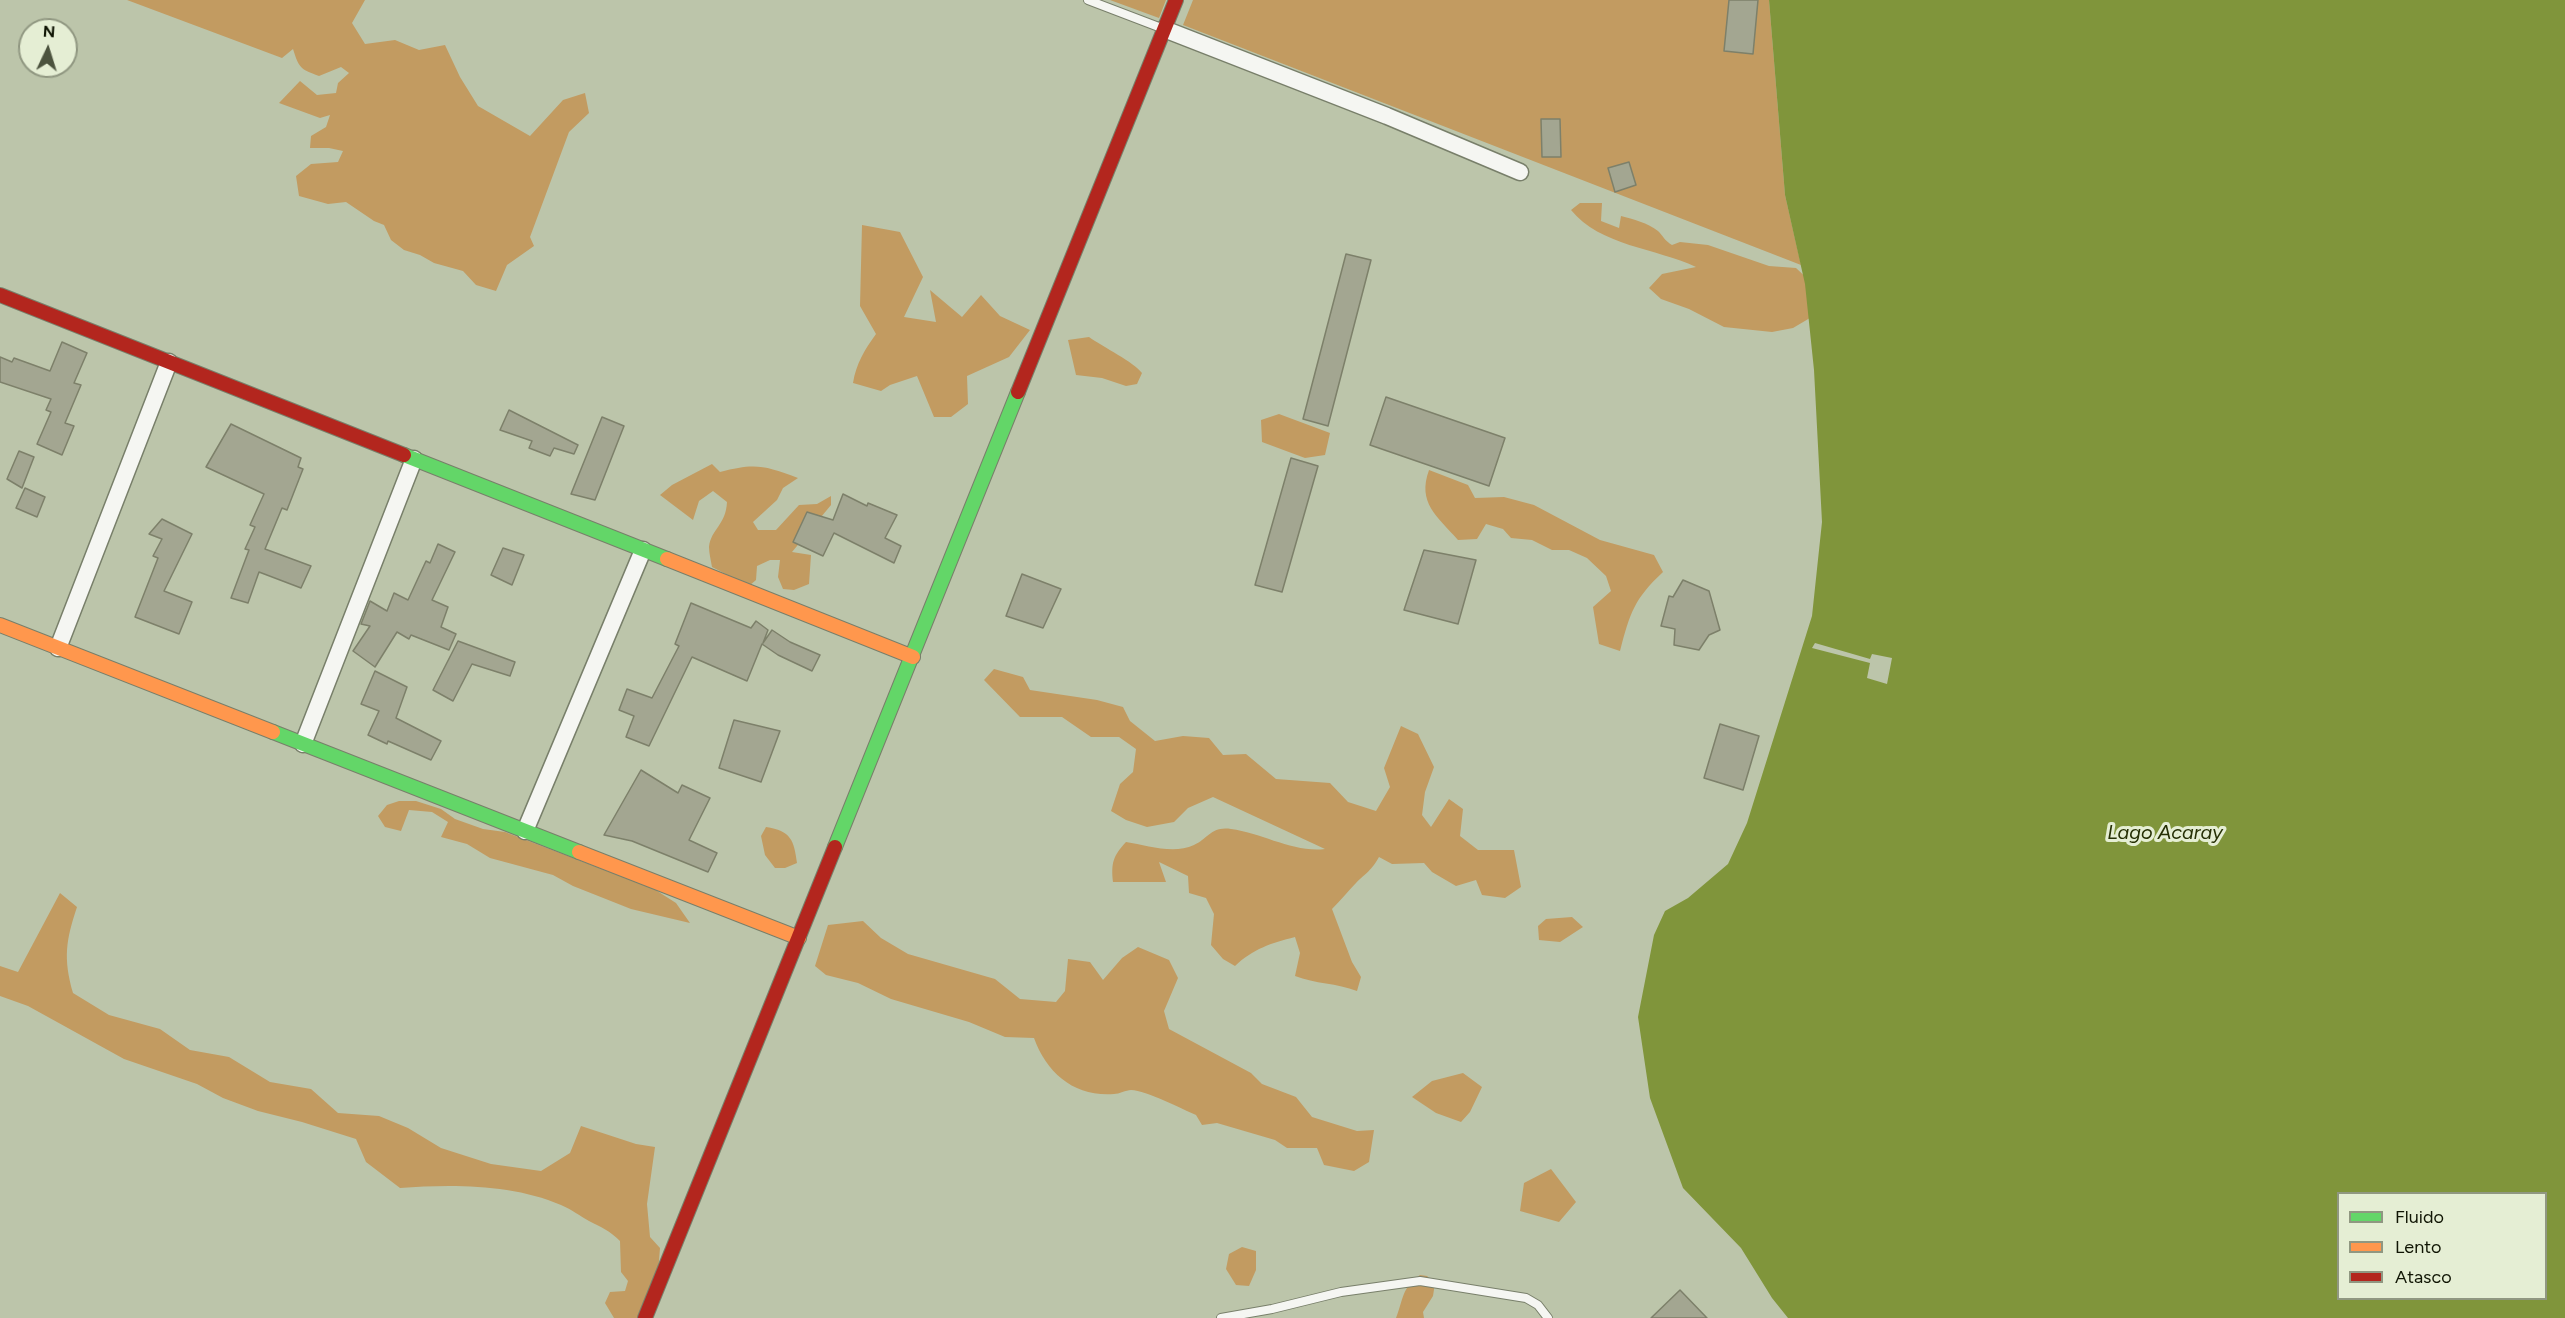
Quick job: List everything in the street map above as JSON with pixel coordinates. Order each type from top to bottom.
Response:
[{"type":"street","points":[[645,1318],[1176,0]]},
{"type":"street","points":[[1164,29],[1387,116],[1520,172]]},
{"type":"street","points":[[0,295],[913,657]]},
{"type":"street","points":[[58,648],[169,362]]},
{"type":"street","points":[[303,744],[414,459]]},
{"type":"street","points":[[525,831],[643,550]]},
{"type":"street","points":[[0,625],[799,938]]},
{"type":"lane","points":[[1088,0],[1164,29]]},
{"type":"lane","points":[[1221,1318],[1272,1309],[1341,1292],[1420,1281],[1526,1298],[1538,1305],[1548,1318]]},
{"type":"lane","points":[[1264,1318],[1272,1309]]},
{"type":"shaded area","points":[[127,0],[365,0],[352,23],[365,44],[395,40],[419,50],[445,45],[460,77],[478,106],[530,136],[563,100],[585,93],[589,113],[569,132],[530,237],[534,246],[507,265],[496,291],[476,285],[463,271],[434,263],[404,250],[391,240],[384,225],[346,202],[328,204],[299,196],[296,176],[311,164],[338,162],[343,151],[310,148],[311,136],[326,127],[330,115],[320,118],[279,103],[300,81],[317,95],[336,93],[338,83],[349,73],[341,67],[319,76],[301,67],[293,49],[282,58]]},
{"type":"shaded area","points":[[1110,0],[1166,0],[1159,18]]},
{"type":"shaded area","points":[[1193,0],[1769,0],[1785,195],[1801,265],[1183,25]]},
{"type":"shaded area","points":[[1580,203],[1602,203],[1601,221],[1619,228],[1621,216],[1635,220],[1654,228],[1672,245],[1680,242],[1708,245],[1769,266],[1796,268],[1812,283],[1815,315],[1793,328],[1772,332],[1724,327],[1689,309],[1661,299],[1649,288],[1662,274],[1696,267],[1629,245],[1597,231],[1571,210]]},
{"type":"shaded area","points":[[862,225],[900,232],[923,277],[904,317],[936,322],[930,290],[962,317],[981,295],[1000,316],[1030,330],[1009,357],[967,376],[968,404],[951,417],[934,417],[917,376],[890,385],[881,391],[853,383],[861,357],[876,334],[860,306]]},
{"type":"shaded area","points":[[1089,337],[1138,369],[1142,373],[1137,384],[1126,386],[1102,378],[1076,375],[1068,340]]},
{"type":"shaded area","points":[[1279,414],[1330,433],[1325,455],[1305,458],[1262,442],[1261,420]]},
{"type":"shaded area","points":[[712,464],[720,472],[742,467],[759,467],[798,478],[783,488],[777,500],[753,522],[758,530],[776,530],[799,505],[817,504],[831,496],[831,505],[792,552],[811,555],[809,584],[794,590],[783,589],[778,577],[780,560],[770,560],[757,566],[756,580],[749,586],[712,567],[710,541],[724,516],[727,502],[713,491],[699,501],[693,520],[660,495],[672,485]]},
{"type":"shaded area","points":[[1429,470],[1468,485],[1475,498],[1504,497],[1534,505],[1600,540],[1654,555],[1663,572],[1645,590],[1634,607],[1620,651],[1599,644],[1593,607],[1611,591],[1606,576],[1587,558],[1569,550],[1552,550],[1532,540],[1511,538],[1503,529],[1486,524],[1477,539],[1458,540],[1436,516],[1427,500],[1426,481]]},
{"type":"shaded area","points":[[994,669],[1023,677],[1030,690],[1097,700],[1123,707],[1130,721],[1155,741],[1183,736],[1209,738],[1223,755],[1246,754],[1276,779],[1330,783],[1348,802],[1376,811],[1390,787],[1384,768],[1401,726],[1418,734],[1434,767],[1425,792],[1422,815],[1431,827],[1449,799],[1463,809],[1460,836],[1478,850],[1514,850],[1521,887],[1505,898],[1482,895],[1476,880],[1456,886],[1432,872],[1424,863],[1392,864],[1379,857],[1332,909],[1352,962],[1361,977],[1357,991],[1295,976],[1300,953],[1295,937],[1263,947],[1235,966],[1223,959],[1211,945],[1214,914],[1206,898],[1189,893],[1188,876],[1159,862],[1166,882],[1113,882],[1114,860],[1122,847],[1126,842],[1169,849],[1186,848],[1214,831],[1231,829],[1302,848],[1325,849],[1213,797],[1188,808],[1174,822],[1147,827],[1126,820],[1111,811],[1120,784],[1133,772],[1136,749],[1119,737],[1091,737],[1062,717],[1020,717],[984,680]]},
{"type":"shaded area","points":[[399,801],[416,801],[441,809],[455,819],[483,829],[505,832],[654,889],[676,903],[690,923],[631,909],[573,886],[553,875],[490,858],[467,844],[441,837],[448,822],[432,812],[409,810],[401,831],[385,827],[378,816],[387,805]]},
{"type":"shaded area","points":[[766,827],[781,831],[790,838],[797,863],[785,868],[775,868],[765,855],[761,836]]},
{"type":"shaded area","points":[[60,893],[77,907],[67,949],[73,993],[109,1015],[160,1029],[190,1050],[229,1057],[270,1082],[311,1089],[338,1113],[379,1116],[408,1128],[441,1148],[491,1164],[541,1171],[570,1153],[581,1126],[636,1144],[655,1147],[647,1204],[650,1237],[660,1248],[658,1273],[644,1318],[614,1318],[605,1303],[610,1292],[625,1291],[628,1281],[621,1272],[620,1241],[613,1234],[565,1207],[542,1198],[502,1189],[461,1186],[400,1188],[366,1162],[356,1139],[258,1111],[223,1098],[197,1084],[124,1059],[28,1006],[0,996],[0,966],[18,972]]},
{"type":"shaded area","points":[[1572,917],[1583,927],[1560,942],[1539,940],[1538,926],[1546,919]]},
{"type":"shaded area","points":[[863,921],[881,938],[908,954],[995,979],[1020,999],[1056,1002],[1065,991],[1068,959],[1090,962],[1103,980],[1122,958],[1138,947],[1169,960],[1178,978],[1164,1011],[1169,1029],[1251,1073],[1262,1084],[1296,1097],[1312,1117],[1357,1131],[1374,1130],[1369,1162],[1354,1171],[1324,1165],[1317,1148],[1287,1148],[1275,1140],[1217,1123],[1202,1125],[1196,1115],[1146,1093],[1131,1090],[1114,1094],[1087,1092],[1064,1081],[1055,1072],[1046,1062],[1034,1038],[1005,1037],[969,1022],[891,999],[858,983],[826,975],[815,966],[828,925]]},
{"type":"shaded area","points":[[1463,1073],[1482,1087],[1470,1112],[1461,1122],[1436,1113],[1412,1097],[1432,1081]]},
{"type":"shaded area","points":[[1551,1169],[1576,1202],[1559,1222],[1520,1211],[1524,1183]]},
{"type":"shaded area","points":[[1242,1247],[1256,1251],[1256,1270],[1249,1286],[1236,1285],[1226,1269],[1229,1254]]},
{"type":"shaded area","points":[[1420,1275],[1427,1276],[1435,1283],[1433,1296],[1423,1312],[1424,1318],[1396,1318],[1406,1289]]},
{"type":"water","name":"Lago Acaray","points":[[1769,0],[2565,0],[2565,1318],[1788,1318],[1772,1298],[1741,1248],[1683,1188],[1650,1098],[1638,1017],[1654,935],[1665,911],[1688,898],[1728,864],[1747,823],[1812,616],[1822,522],[1814,370],[1805,284],[1785,195]]},
{"type":"pier","points":[[1815,643],[1870,659],[1872,654],[1892,658],[1887,684],[1867,678],[1870,663],[1812,648]]},
{"type":"building","points":[[1729,0],[1758,0],[1753,54],[1724,51]]},
{"type":"building","points":[[1541,119],[1560,119],[1561,157],[1542,157]]},
{"type":"building","points":[[1629,162],[1636,185],[1615,192],[1608,168]]},
{"type":"building","points":[[1346,254],[1371,260],[1328,426],[1303,419]]},
{"type":"building","points":[[62,342],[87,353],[74,383],[81,385],[65,423],[74,426],[62,455],[37,444],[51,412],[46,410],[51,399],[0,382],[0,357],[12,362],[14,358],[50,371]]},
{"type":"building","points":[[1386,397],[1505,438],[1489,486],[1370,445]]},
{"type":"building","points":[[509,410],[578,445],[574,454],[554,448],[550,456],[529,448],[532,441],[500,430]]},
{"type":"building","points":[[602,417],[624,426],[595,500],[571,494]]},
{"type":"building","points":[[231,424],[301,458],[298,467],[303,469],[287,510],[282,508],[265,549],[311,566],[301,588],[259,572],[248,603],[231,598],[249,550],[245,549],[255,527],[250,525],[264,494],[206,467]]},
{"type":"building","points":[[19,451],[34,457],[22,488],[7,479]]},
{"type":"building","points":[[1291,458],[1318,466],[1282,592],[1255,585]]},
{"type":"building","points":[[25,488],[45,497],[37,517],[16,508]]},
{"type":"building","points":[[843,494],[867,506],[868,503],[897,515],[885,538],[901,546],[894,563],[834,533],[823,556],[793,542],[807,512],[833,520]]},
{"type":"building","points":[[162,519],[192,534],[164,591],[192,602],[179,634],[135,617],[158,558],[153,556],[162,539],[149,534]]},
{"type":"building","points":[[438,544],[455,552],[432,600],[448,607],[441,627],[456,634],[449,650],[411,635],[409,639],[397,632],[375,667],[353,651],[370,626],[361,624],[370,601],[387,611],[394,593],[408,600],[426,561],[430,563]]},
{"type":"building","points":[[503,548],[524,555],[512,585],[491,575]]},
{"type":"building","points":[[1424,550],[1476,560],[1458,624],[1404,610]]},
{"type":"building","points":[[1022,574],[1061,589],[1043,628],[1006,616]]},
{"type":"building","points":[[1683,580],[1709,591],[1720,630],[1709,635],[1699,650],[1674,645],[1675,629],[1661,626],[1669,596],[1673,597]]},
{"type":"building","points":[[691,603],[751,628],[756,621],[768,630],[763,643],[772,630],[790,642],[820,655],[812,671],[778,655],[762,644],[747,681],[692,657],[649,746],[626,737],[634,716],[619,710],[627,689],[652,698],[679,646],[675,644]]},
{"type":"building","points":[[458,641],[515,662],[510,676],[472,664],[453,701],[433,690]]},
{"type":"building","points":[[375,671],[407,687],[396,718],[441,741],[431,760],[368,735],[379,711],[361,704]]},
{"type":"building","points":[[734,720],[780,731],[761,782],[719,768]]},
{"type":"building","points":[[1720,724],[1759,736],[1743,790],[1704,778]]},
{"type":"building","points":[[641,770],[678,793],[682,785],[710,798],[689,840],[717,853],[708,872],[632,841],[604,835]]},
{"type":"building","points":[[1680,1290],[1707,1318],[1651,1318]]},
{"type":"traffic: fast","points":[[835,847],[1018,392]]},
{"type":"traffic: fast","points":[[404,455],[667,559]]},
{"type":"traffic: fast","points":[[273,732],[579,852]]},
{"type":"traffic: slow","points":[[667,559],[913,657]]},
{"type":"traffic: slow","points":[[0,625],[273,732]]},
{"type":"traffic: slow","points":[[579,852],[799,938]]},
{"type":"traffic: jam","points":[[1018,392],[1176,0]]},
{"type":"traffic: jam","points":[[0,295],[404,455]]},
{"type":"traffic: jam","points":[[645,1318],[835,847]]}]
